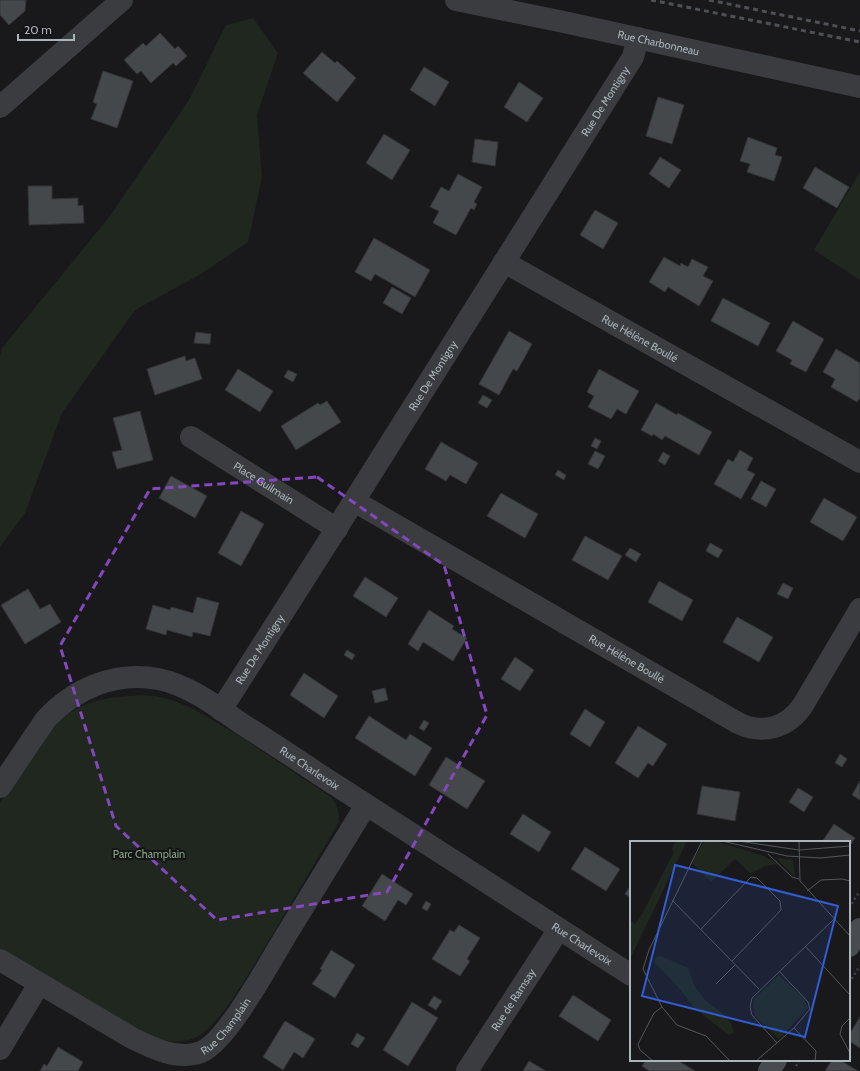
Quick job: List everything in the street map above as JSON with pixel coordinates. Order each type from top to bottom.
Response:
[{"type":"street","points":[[0,107],[122,0]]},
{"type":"street","name":"Rue Charbonneau","points":[[456,0],[860,87]]},
{"type":"street","name":"Rue De Montigny","points":[[221,710],[633,57],[638,38]]},
{"type":"street","name":"Rue Hélène Boullé","points":[[504,262],[860,462]]},
{"type":"street","name":"Place Guilmain","points":[[191,437],[336,529]]},
{"type":"street","name":"Rue Hélène Boullé","points":[[354,501],[738,723],[750,728],[771,728],[784,724],[795,716],[860,609]]},
{"type":"street","name":"Rue Charlevoix","points":[[0,787],[54,710],[71,697],[91,686],[112,680],[135,677],[157,679],[188,690],[221,710],[630,974]]},
{"type":"street","name":"Rue Champlain","points":[[0,960],[144,1044],[181,1055],[194,1054],[206,1050],[221,1036],[242,1007],[366,805]]},
{"type":"street","name":"Rue de Ramsay","points":[[467,1071],[559,929]]},
{"type":"street","points":[[850,944],[860,929]]},
{"type":"street","points":[[0,1049],[39,984]]},
{"type":"path","points":[[850,906],[860,891]]},
{"type":"path","points":[[850,981],[860,966]]},
{"type":"highlighted area","points":[[317,477],[444,565],[487,715],[387,892],[217,920],[116,826],[60,646],[150,489]]},
{"type":"green space","points":[[253,18],[278,53],[257,115],[262,177],[248,242],[201,274],[135,310],[62,413],[25,513],[0,547],[0,355],[2,348],[110,216],[189,100],[226,25]]},
{"type":"green space","points":[[860,172],[860,280],[814,250]]},
{"type":"green space","name":"Parc Champlain","points":[[139,695],[156,696],[172,700],[194,709],[244,739],[331,797],[338,808],[339,814],[339,822],[236,994],[220,1016],[203,1033],[197,1037],[177,1042],[150,1038],[41,975],[0,949],[0,803],[40,741],[63,718],[75,709],[92,702],[109,698]]},
{"type":"building","points":[[0,0],[26,0],[25,11],[9,25],[0,15]]},
{"type":"building","points":[[160,33],[175,49],[178,46],[187,56],[176,66],[173,63],[151,83],[141,71],[137,74],[124,60],[143,43],[146,46]]},
{"type":"building","points":[[322,52],[335,63],[337,61],[356,78],[337,102],[303,73]]},
{"type":"building","points":[[424,67],[449,82],[435,106],[410,90]]},
{"type":"building","points":[[103,71],[133,81],[117,128],[91,119],[97,104],[93,102]]},
{"type":"building","points":[[519,82],[543,98],[527,122],[504,107]]},
{"type":"building","points":[[658,97],[684,105],[672,144],[646,136]]},
{"type":"building","points":[[384,134],[410,150],[392,180],[366,163]]},
{"type":"building","points":[[748,137],[777,148],[775,155],[782,157],[774,181],[747,172],[750,164],[740,161]]},
{"type":"building","points":[[475,139],[498,142],[495,166],[472,162]]},
{"type":"building","points":[[660,157],[681,170],[669,188],[649,174]]},
{"type":"building","points":[[815,167],[849,187],[837,208],[803,188]]},
{"type":"building","points":[[458,174],[482,187],[474,202],[477,204],[474,210],[471,208],[456,235],[433,223],[439,211],[430,207],[441,187],[449,191]]},
{"type":"building","points":[[28,186],[52,186],[52,199],[78,198],[78,206],[83,205],[84,223],[29,225]]},
{"type":"building","points":[[595,210],[618,223],[603,249],[580,235]]},
{"type":"building","points":[[374,238],[430,270],[415,297],[375,274],[371,281],[355,272]]},
{"type":"building","points":[[664,257],[680,266],[681,263],[688,267],[692,259],[708,267],[703,276],[713,281],[699,306],[668,287],[665,292],[649,282]]},
{"type":"building","points":[[392,287],[411,298],[402,314],[383,303]]},
{"type":"building","points":[[723,298],[770,323],[758,346],[711,321]]},
{"type":"building","points":[[793,321],[824,339],[806,372],[790,364],[792,360],[776,351]]},
{"type":"building","points":[[509,331],[532,344],[517,371],[513,369],[499,395],[479,384]]},
{"type":"building","points":[[196,332],[211,334],[210,344],[194,343]]},
{"type":"building","points":[[836,349],[860,363],[860,398],[857,402],[831,387],[835,379],[823,372]]},
{"type":"building","points":[[185,356],[186,361],[195,358],[202,379],[155,395],[147,369]]},
{"type":"building","points":[[238,369],[273,391],[260,412],[225,390]]},
{"type":"building","points":[[599,369],[639,391],[626,414],[617,409],[611,419],[588,407],[594,396],[587,392]]},
{"type":"building","points":[[288,370],[297,374],[293,382],[284,377]]},
{"type":"building","points":[[483,395],[492,400],[487,408],[478,403]]},
{"type":"building","points":[[327,401],[341,422],[296,450],[281,426],[318,403],[320,405]]},
{"type":"building","points":[[656,403],[677,415],[678,413],[712,432],[699,455],[665,436],[662,440],[653,434],[652,436],[641,430]]},
{"type":"building","points":[[140,411],[153,460],[117,469],[112,452],[122,450],[113,418]]},
{"type":"building","points":[[595,438],[601,441],[597,449],[591,446]]},
{"type":"building","points":[[441,442],[478,463],[466,484],[450,475],[446,481],[425,469]]},
{"type":"building","points":[[740,450],[753,458],[747,470],[755,474],[741,499],[714,484],[728,459],[733,462]]},
{"type":"building","points":[[595,451],[605,456],[598,469],[588,464]]},
{"type":"building","points":[[663,452],[670,456],[665,465],[658,461]]},
{"type":"building","points":[[558,470],[566,475],[564,480],[555,475]]},
{"type":"building","points":[[171,476],[207,496],[195,518],[159,498]]},
{"type":"building","points":[[761,481],[776,489],[766,507],[751,499]]},
{"type":"building","points":[[501,493],[538,514],[525,538],[487,516]]},
{"type":"building","points":[[824,498],[857,517],[843,541],[810,522]]},
{"type":"building","points":[[241,511],[264,524],[241,566],[218,553]]},
{"type":"building","points":[[585,536],[622,556],[608,580],[572,560]]},
{"type":"building","points":[[710,543],[723,550],[718,558],[706,551]]},
{"type":"building","points":[[630,548],[641,554],[636,562],[625,555]]},
{"type":"building","points":[[365,577],[398,598],[386,617],[353,596]]},
{"type":"building","points":[[659,581],[693,600],[682,621],[648,602]]},
{"type":"building","points":[[783,583],[793,588],[788,599],[777,594]]},
{"type":"building","points":[[28,589],[40,609],[50,604],[61,622],[25,644],[1,605]]},
{"type":"building","points":[[197,597],[219,603],[210,636],[193,632],[192,637],[167,630],[166,635],[146,629],[153,605],[170,610],[171,607],[193,613]]},
{"type":"building","points":[[429,610],[454,626],[452,629],[467,638],[453,661],[423,642],[418,651],[408,644]]},
{"type":"building","points":[[737,617],[773,637],[759,662],[723,642]]},
{"type":"building","points":[[347,650],[355,655],[352,660],[344,655]]},
{"type":"building","points":[[515,657],[534,670],[520,691],[501,679]]},
{"type":"building","points":[[304,673],[338,696],[324,718],[290,695]]},
{"type":"building","points":[[385,688],[388,700],[375,703],[372,691]]},
{"type":"building","points":[[585,709],[605,722],[590,747],[570,734]]},
{"type":"building","points":[[369,716],[406,740],[410,734],[432,748],[415,776],[355,738]]},
{"type":"building","points":[[424,720],[429,723],[424,731],[419,728]]},
{"type":"building","points":[[638,726],[667,744],[653,766],[648,763],[638,778],[615,763]]},
{"type":"building","points":[[840,754],[847,759],[842,767],[835,763]]},
{"type":"building","points":[[446,757],[485,781],[467,809],[429,785]]},
{"type":"building","points":[[860,781],[860,800],[852,795]]},
{"type":"building","points":[[702,786],[740,792],[735,821],[697,814]]},
{"type":"building","points":[[798,788],[813,797],[804,812],[789,802]]},
{"type":"building","points":[[523,814],[551,832],[539,852],[510,834]]},
{"type":"building","points":[[834,824],[855,838],[850,846],[850,841],[823,841]]},
{"type":"building","points":[[585,847],[620,869],[606,891],[571,869]]},
{"type":"building","points":[[382,874],[413,894],[406,905],[398,900],[385,921],[362,906]]},
{"type":"building","points":[[630,886],[630,897],[625,894]]},
{"type":"building","points":[[426,901],[431,904],[427,911],[422,908]]},
{"type":"building","points":[[459,925],[480,938],[467,959],[470,961],[460,976],[432,959],[450,930],[454,932]]},
{"type":"building","points":[[331,950],[355,965],[335,998],[312,984],[322,970],[320,969]]},
{"type":"building","points":[[573,995],[611,1020],[598,1041],[559,1016]]},
{"type":"building","points":[[434,996],[442,1001],[436,1010],[428,1005]]},
{"type":"building","points":[[412,1002],[438,1018],[408,1066],[383,1050]]},
{"type":"building","points":[[860,1017],[860,1048],[850,1042],[850,1033]]},
{"type":"building","points":[[285,1021],[315,1039],[303,1058],[294,1052],[283,1070],[263,1057]]},
{"type":"building","points":[[357,1033],[365,1038],[358,1048],[351,1044]]},
{"type":"building","points":[[58,1047],[83,1062],[78,1071],[40,1071],[44,1064],[47,1066]]},
{"type":"building","points":[[529,1061],[546,1071],[523,1071]]},
{"type":"building","points":[[645,1061],[679,1061],[695,1071],[649,1071],[642,1066]]},
{"type":"building","points":[[831,1061],[842,1061],[858,1071],[825,1071]]},
{"type":"railway","points":[[651,0],[860,42]]},
{"type":"railway","points":[[709,0],[860,31]]}]
